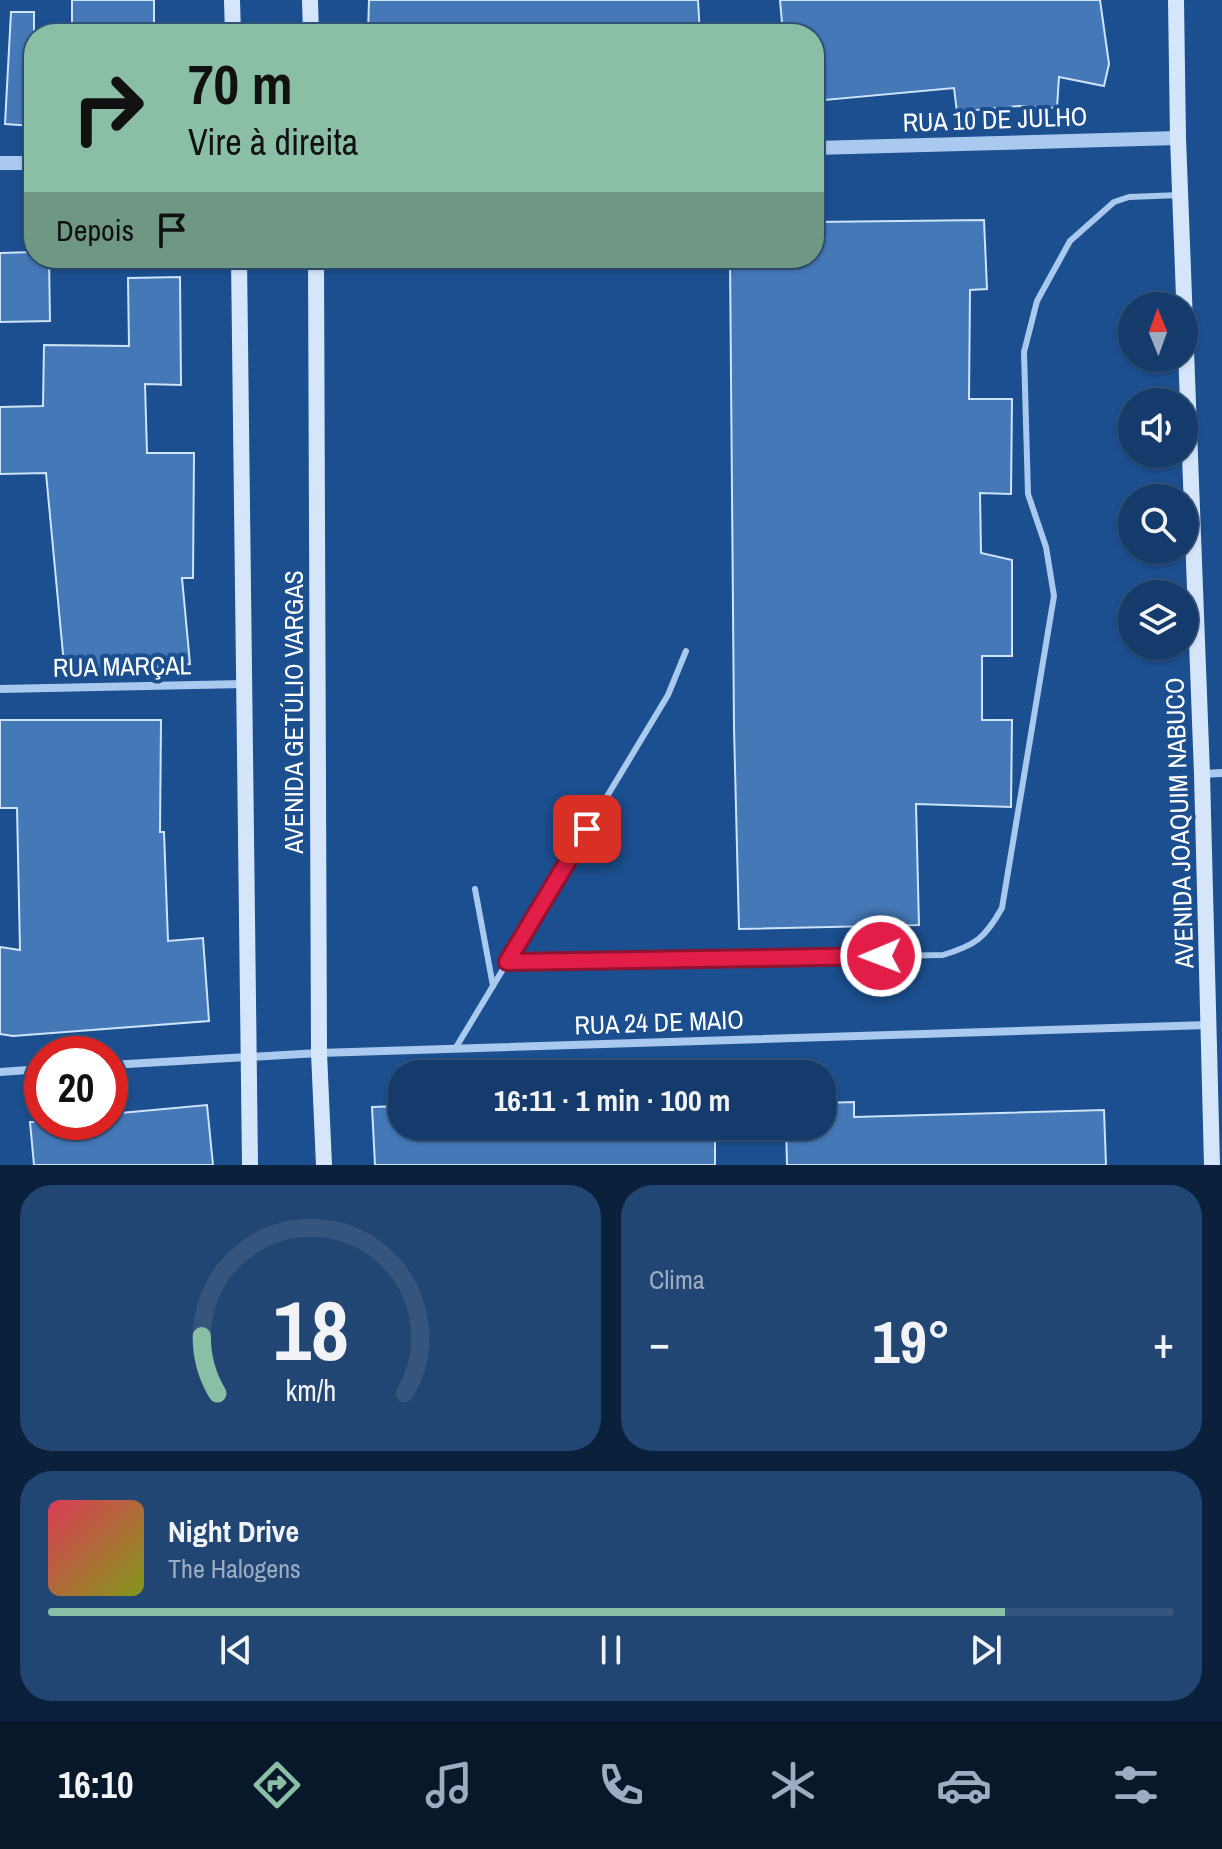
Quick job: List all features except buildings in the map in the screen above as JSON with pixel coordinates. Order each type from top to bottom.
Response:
[{"type":"main road","points":[[232,0],[233,24]]},
{"type":"main road","points":[[310,0],[311,24]]},
{"type":"main road","name":"AVENIDA JOAQUIM NABUCO","points":[[1176,0],[1212,1165]]},
{"type":"main road","name":"AVENIDA GETÚLIO VARGAS","points":[[239,268],[250,1165]]},
{"type":"main road","name":"AVENIDA GETÚLIO VARGAS","points":[[316,268],[319,1053],[324,1165]]},
{"type":"street","name":"RUA 10 DE JULHO","points":[[824,148],[1178,138]]},
{"type":"street","points":[[0,163],[24,163]]},
{"type":"street","name":"RUA MARÇAL","points":[[0,689],[244,684]]},
{"type":"street","points":[[1202,774],[1222,773]]},
{"type":"street","name":"RUA 24 DE MAIO","points":[[128,1064],[319,1053],[1209,1025]]},
{"type":"street","points":[[0,1072],[24,1070]]},
{"type":"lane","points":[[507,962],[943,955],[968,948],[989,932],[1002,908],[1054,596],[1046,547],[1028,494],[1024,352],[1037,301],[1070,241],[1114,202],[1129,197],[1180,195]]},
{"type":"lane","points":[[455,1049],[668,695],[686,651]]},
{"type":"lane","points":[[475,889],[493,986]]},
{"type":"route","points":[[587,829],[507,962],[881,956]]}]
